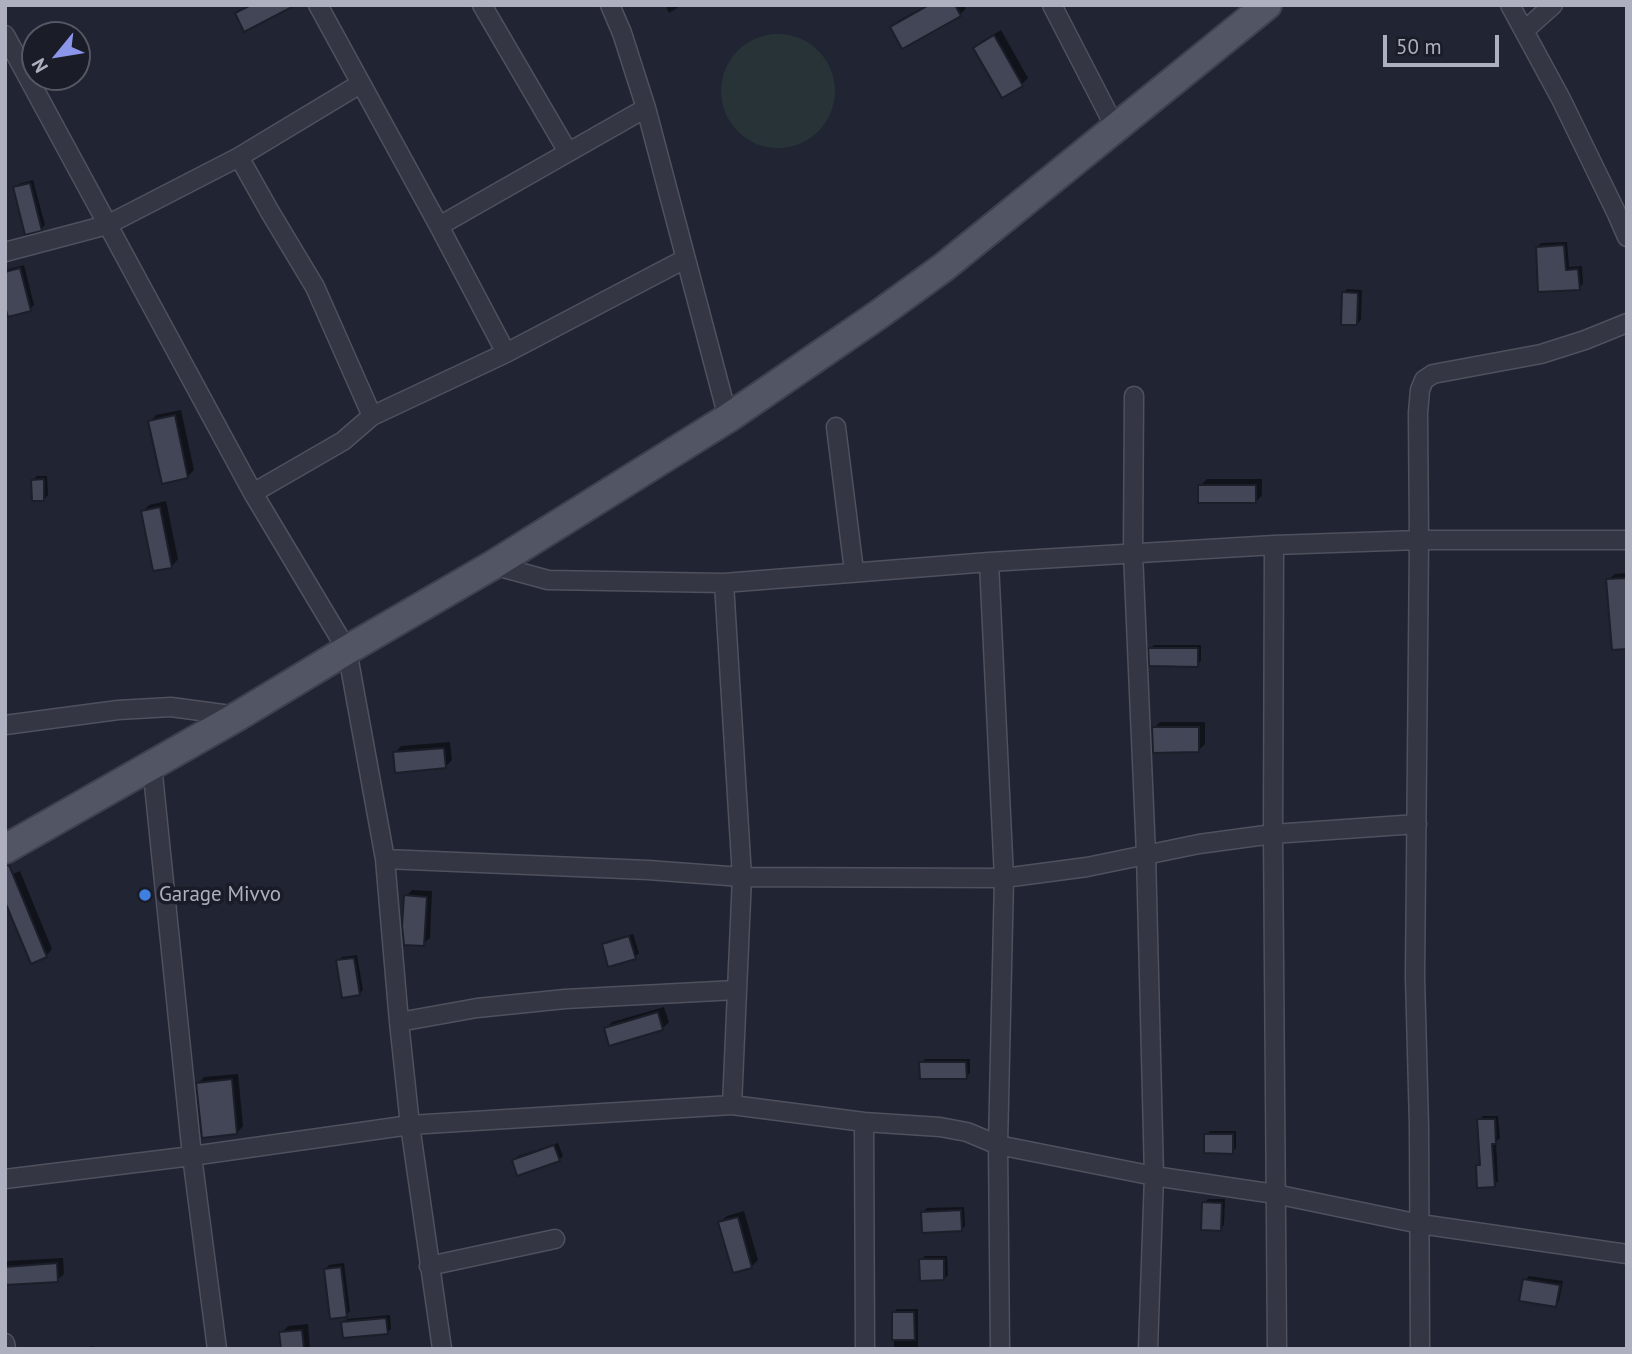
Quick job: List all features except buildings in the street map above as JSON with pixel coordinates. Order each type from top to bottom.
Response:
[{"type":"main road","points":[[5,849],[238,716],[493,565],[728,418],[944,267],[1267,5]]},
{"type":"street","points":[[318,5],[506,353]]},
{"type":"street","points":[[482,5],[568,152]]},
{"type":"street","points":[[610,5],[646,108],[728,418]]},
{"type":"street","points":[[1052,5],[1116,129]]},
{"type":"street","points":[[1510,5],[1566,110],[1627,237]]},
{"type":"street","points":[[1525,30],[1553,5]]},
{"type":"street","points":[[5,36],[253,493],[347,650],[385,859],[410,1125],[442,1349]]},
{"type":"street","points":[[5,252],[107,225],[239,157],[360,84]]},
{"type":"street","points":[[439,226],[646,108]]},
{"type":"street","points":[[239,157],[315,287],[372,416]]},
{"type":"street","points":[[253,493],[344,441],[372,416],[506,353],[685,259]]},
{"type":"street","points":[[1420,1349],[1415,978],[1420,390],[1424,380],[1433,374],[1541,354],[1627,323]]},
{"type":"street","points":[[1134,396],[1133,553],[1146,854],[1154,1176],[1147,1349]]},
{"type":"street","points":[[836,426],[854,572]]},
{"type":"street","points":[[493,565],[548,580],[724,583],[989,562],[1274,545],[1419,540],[1627,540]]},
{"type":"street","points":[[1274,545],[1277,1349]]},
{"type":"street","points":[[989,562],[1004,878],[998,1145],[1000,1349]]},
{"type":"street","points":[[724,583],[742,877],[732,1105]]},
{"type":"street","points":[[5,725],[118,709],[171,707],[238,716]]},
{"type":"street","points":[[152,765],[192,1156],[216,1349]]},
{"type":"street","points":[[385,859],[648,870],[742,877],[1004,878],[1087,867],[1199,844],[1273,834],[1417,824]]},
{"type":"street","points":[[399,1021],[477,1007],[565,999],[736,990]]},
{"type":"street","points":[[5,1179],[410,1125],[732,1105],[864,1122],[940,1127],[967,1132],[998,1145],[1154,1176],[1275,1195],[1420,1224],[1627,1254]]},
{"type":"street","points":[[864,1122],[865,1349]]},
{"type":"street","points":[[429,1266],[555,1239]]},
{"type":"street","points":[[5,1343],[6,1349]]},
{"type":"shaded area","points":[[778,34],[800,38],[818,51],[831,69],[835,91],[831,113],[818,131],[800,144],[778,148],[756,144],[738,131],[725,113],[721,91],[725,69],[738,51],[756,38]]},
{"type":"place","name":"Garage Mivvo","points":[[145,895]]}]
